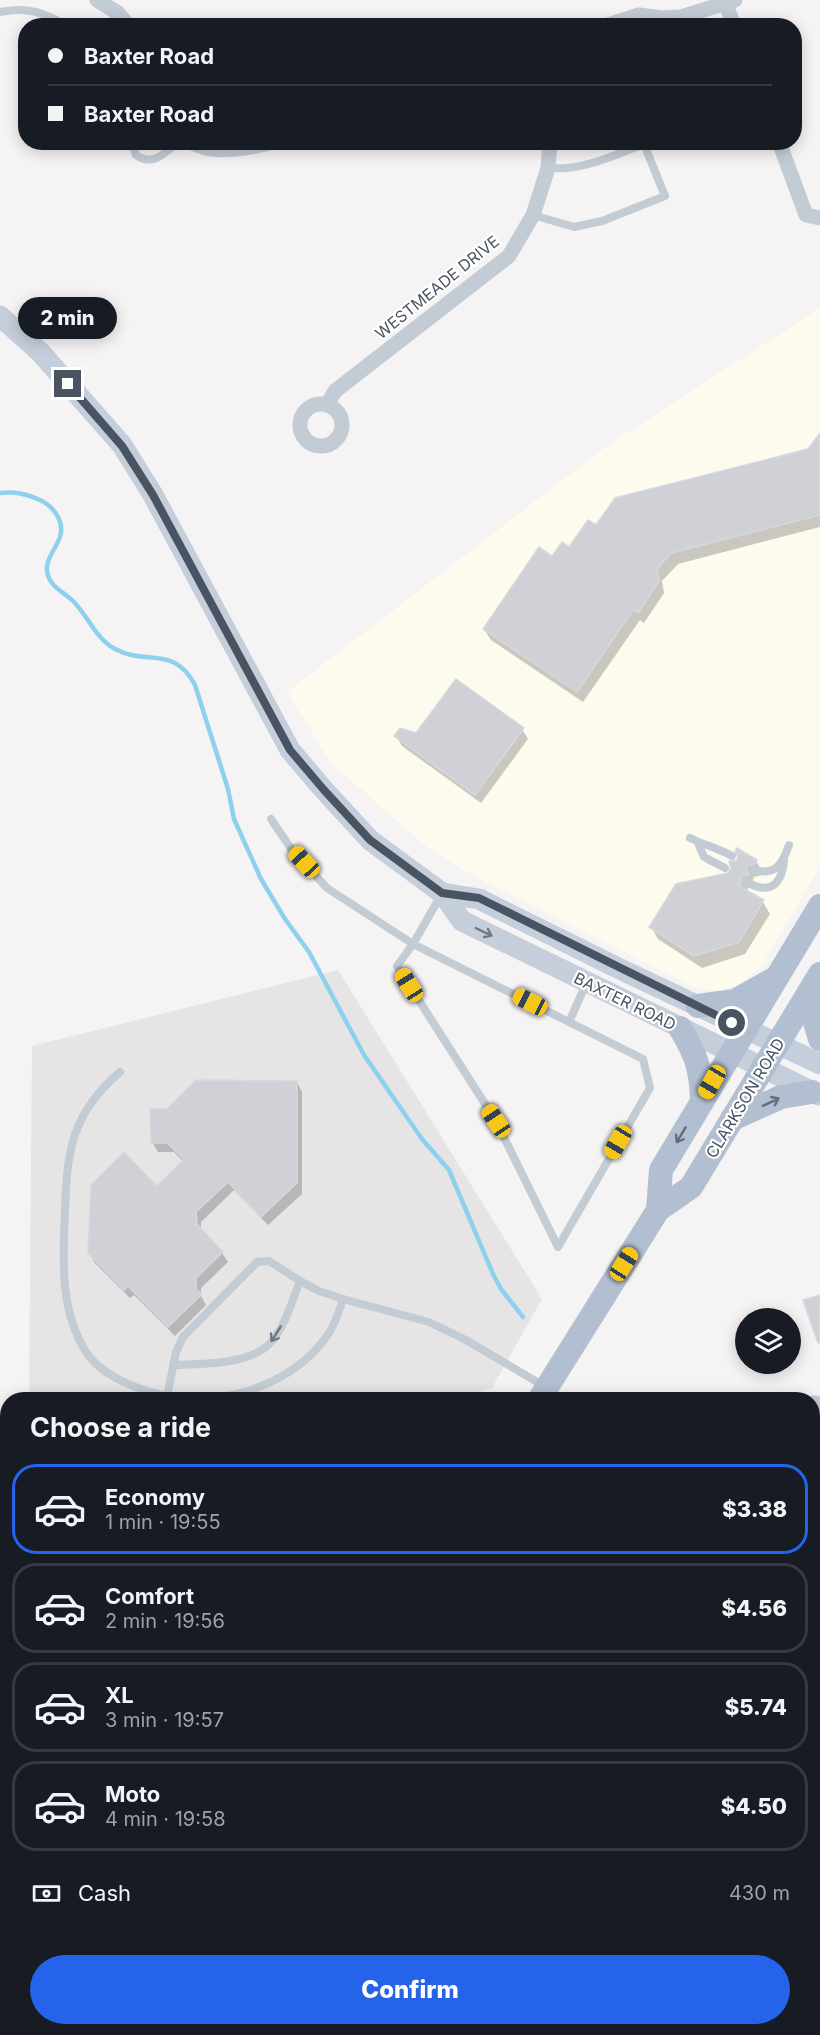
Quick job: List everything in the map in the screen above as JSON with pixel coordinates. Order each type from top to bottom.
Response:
[{"type":"main road","name":"BAXTER ROAD","points":[[0,316],[41,353],[122,446],[153,495],[290,750],[370,840],[442,893],[462,921],[816,1094]]},
{"type":"main road","name":"BAXTER ROAD","points":[[442,893],[479,898],[820,1064]]},
{"type":"main road","name":"CLARKSON ROAD","points":[[657,1210],[661,1170],[820,906]]},
{"type":"main road","points":[[698,1006],[735,1001],[776,977]]},
{"type":"main road","points":[[815,982],[815,1022],[820,1039]]},
{"type":"main road","name":"CLARKSON ROAD","points":[[544,1392],[657,1210],[691,1187],[815,982]]},
{"type":"main road","points":[[680,1028],[698,1063],[702,1099]]},
{"type":"main road","points":[[732,1119],[782,1097],[816,1094]]},
{"type":"street","points":[[97,0],[122,18]]},
{"type":"street","points":[[630,18],[639,15],[662,18],[681,17],[730,2],[733,18]]},
{"type":"street","name":"WESTMEADE DRIVE","points":[[327,405],[335,391],[509,256],[533,215],[548,168],[549,150]]},
{"type":"street","points":[[782,150],[806,215],[820,218]]},
{"type":"lane","points":[[0,12],[15,9],[30,10],[53,18]]},
{"type":"lane","points":[[114,18],[118,13]]},
{"type":"lane","points":[[134,150],[136,155],[147,160],[159,158],[169,150]]},
{"type":"lane","points":[[200,150],[222,153],[260,150]]},
{"type":"lane","points":[[548,168],[566,169],[594,163],[628,150]]},
{"type":"lane","points":[[533,215],[574,228],[602,221],[665,196],[646,150]]},
{"type":"lane","points":[[271,819],[292,850],[327,888],[413,944],[644,1059],[650,1088],[558,1247],[496,1121],[396,966],[413,944],[442,893]]},
{"type":"lane","points":[[690,838],[732,856]]},
{"type":"lane","points":[[698,843],[705,856],[725,868]]},
{"type":"lane","points":[[745,881],[766,889],[774,886],[782,874],[789,845]]},
{"type":"lane","points":[[752,869],[760,872],[772,871],[784,861]]},
{"type":"lane","points":[[569,1022],[586,982]]},
{"type":"lane","points":[[120,1072],[93,1100],[81,1118],[73,1137],[67,1166],[64,1282],[70,1315],[78,1338],[87,1354],[101,1368],[147,1392]]},
{"type":"lane","points":[[168,1392],[176,1352],[183,1337],[256,1262],[269,1261],[319,1291],[429,1322],[466,1340],[542,1392]]},
{"type":"lane","points":[[173,1365],[213,1364],[260,1351],[278,1332],[300,1281]]},
{"type":"lane","points":[[242,1392],[273,1380],[301,1362],[321,1343],[337,1318],[343,1299]]},
{"type":"shaded area","points":[[820,308],[820,867],[761,967],[741,983],[721,990],[698,989],[477,878],[429,849],[330,762],[287,692],[608,445]]},
{"type":"shaded area","points":[[338,970],[542,1299],[492,1388],[480,1392],[29,1392],[32,1046]]},
{"type":"building","points":[[820,433],[820,515],[671,553],[657,569],[659,581],[638,613],[633,610],[577,692],[483,629],[539,547],[552,556],[562,542],[569,547],[588,520],[596,525],[615,498],[808,449]]},
{"type":"building","points":[[456,679],[524,728],[475,795],[394,736],[400,728],[416,733]]},
{"type":"building","points":[[737,848],[757,860],[755,864],[747,865],[746,870],[749,874],[741,876],[741,887],[764,900],[739,942],[694,956],[649,927],[676,884],[728,873],[731,868],[729,861],[735,861],[738,858],[735,851]]},
{"type":"building","points":[[196,1080],[297,1081],[297,1183],[261,1217],[228,1182],[196,1212],[197,1224],[223,1252],[196,1278],[196,1289],[202,1294],[168,1327],[128,1286],[124,1290],[88,1253],[91,1185],[124,1152],[157,1186],[184,1159],[167,1143],[151,1143],[150,1109],[167,1109]]},
{"type":"building","points":[[820,1295],[820,1343],[818,1343],[803,1300]]},
{"type":"waterway","points":[[0,493],[16,493],[35,498],[49,506],[57,515],[61,531],[47,565],[48,577],[54,586],[79,607],[102,639],[115,649],[127,654],[159,658],[178,665],[195,685],[228,789],[234,819],[261,879],[285,919],[309,952],[364,1055],[422,1139],[449,1170],[493,1274],[501,1289],[523,1317]]},
{"type":"route","points":[[68,384],[122,446],[153,495],[290,750],[370,840],[442,893],[479,898],[732,1023]]}]
